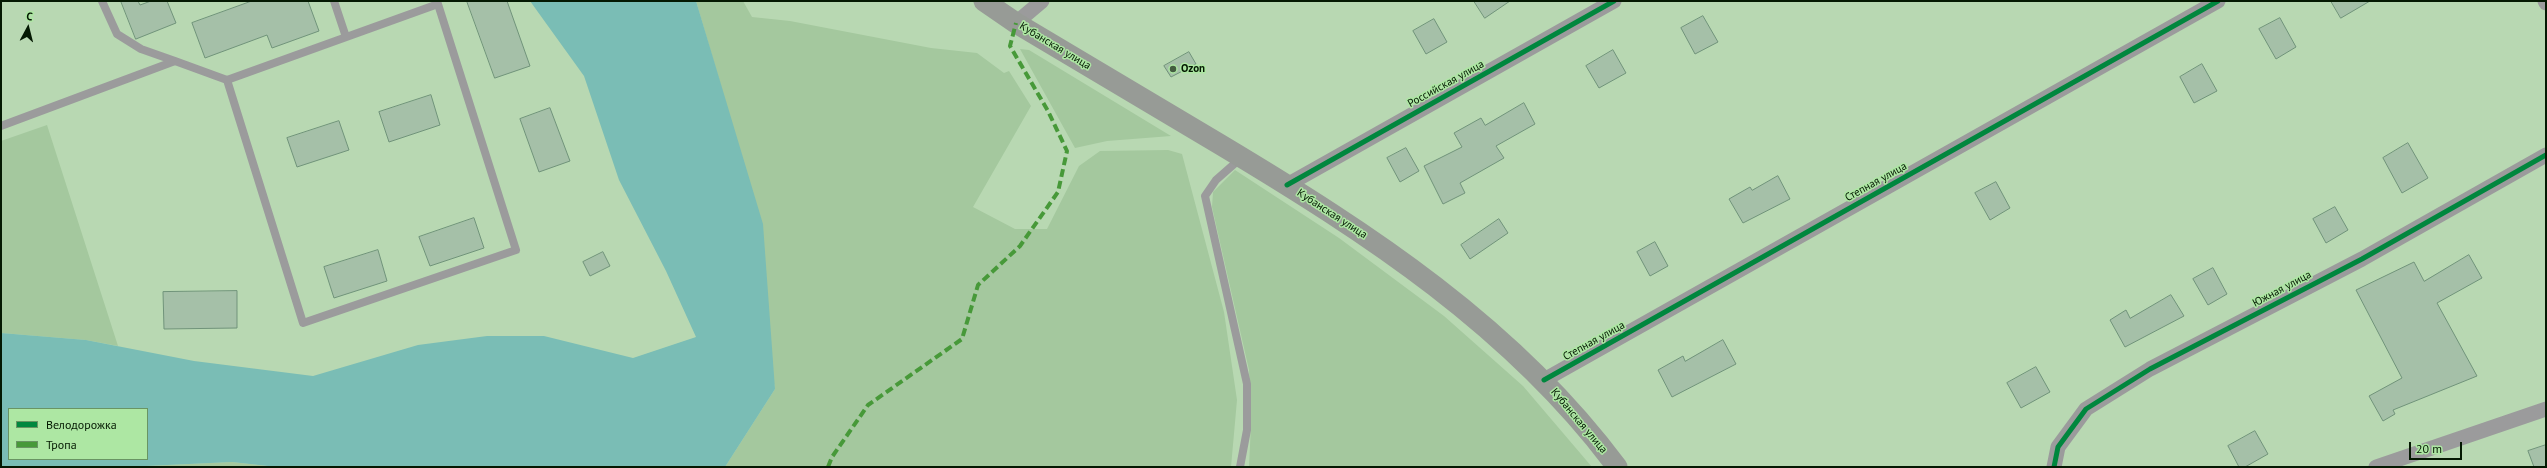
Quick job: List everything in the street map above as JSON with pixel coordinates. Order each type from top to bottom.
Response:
[{"type":"main road","name":"Кубанская улица","points":[[984,1],[1016,23],[1287,184],[1396,256],[1459,304],[1544,380],[1593,434],[1617,467]]},
{"type":"street","points":[[1016,23],[1042,1]]},
{"type":"street","name":"Российская улица","points":[[1287,184],[1614,1]]},
{"type":"street","name":"Степная улица","points":[[1544,380],[2218,1]]},
{"type":"street","name":"Южная улица","points":[[2054,467],[2058,447],[2086,409],[2150,369],[2375,252],[2546,155]]},
{"type":"street","points":[[2376,467],[2546,409]]},
{"type":"lane","points":[[102,1],[117,34],[141,49],[227,80],[437,2],[516,250],[303,323],[227,80]]},
{"type":"lane","points":[[334,1],[346,37]]},
{"type":"lane","points":[[1,126],[175,61]]},
{"type":"lane","points":[[1240,467],[1247,430],[1247,384],[1205,196],[1216,180],[1242,157]]},
{"type":"green space","points":[[696,1],[743,1],[752,17],[790,21],[931,48],[977,53],[1004,73],[1009,71],[1031,106],[973,207],[1015,229],[1047,229],[1079,166],[1100,151],[1168,150],[1182,154],[1224,312],[1237,400],[1231,467],[725,467],[775,389],[725,100]]},
{"type":"green space","points":[[1020,49],[1029,50],[1171,136],[1107,141],[1075,148]]},
{"type":"green space","points":[[47,125],[118,346],[86,340],[1,333],[1,141]]},
{"type":"green space","points":[[1235,170],[1339,238],[1444,316],[1523,386],[1592,467],[1249,467],[1251,424],[1249,370],[1212,207],[1213,192]]},
{"type":"green space","points":[[232,462],[277,467],[125,467]]},
{"type":"water","points":[[530,1],[696,1],[763,224],[775,389],[725,467],[277,467],[232,462],[125,467],[1,467],[1,333],[86,340],[194,361],[313,376],[418,345],[487,336],[544,336],[633,358],[696,337],[666,271],[619,180],[584,76]]},
{"type":"building","points":[[121,1],[138,1],[140,5],[151,1],[167,1],[176,23],[136,39]]},
{"type":"building","points":[[252,1],[308,1],[319,31],[272,48],[267,35],[205,58],[192,23]]},
{"type":"building","points":[[467,1],[507,1],[530,66],[495,78]]},
{"type":"building","points":[[1474,1],[1510,1],[1485,18]]},
{"type":"building","points":[[2331,1],[2370,1],[2341,18]]},
{"type":"building","points":[[1703,16],[1718,42],[1695,54],[1681,28]]},
{"type":"building","points":[[2280,18],[2296,47],[2276,59],[2259,29]]},
{"type":"building","points":[[1434,19],[1447,42],[1426,54],[1413,31]]},
{"type":"building","points":[[1613,50],[1626,73],[1599,88],[1586,66]]},
{"type":"building","points":[[1189,52],[1196,64],[1171,77],[1164,66]]},
{"type":"building","points":[[2202,64],[2217,91],[2194,103],[2180,77]]},
{"type":"building","points":[[431,95],[440,125],[389,142],[379,112]]},
{"type":"building","points":[[1524,103],[1535,124],[1496,146],[1504,158],[1460,183],[1465,193],[1443,204],[1424,166],[1462,147],[1454,133],[1481,118],[1485,125]]},
{"type":"building","points":[[550,108],[570,161],[539,172],[520,119]]},
{"type":"building","points":[[339,121],[349,150],[297,167],[287,138]]},
{"type":"building","points":[[2408,143],[2428,178],[2402,193],[2383,158]]},
{"type":"building","points":[[1406,148],[1419,171],[1400,182],[1387,158]]},
{"type":"building","points":[[1778,176],[1790,199],[1743,223],[1729,199],[1750,187],[1752,190]]},
{"type":"building","points":[[1996,182],[2010,208],[1990,220],[1975,193]]},
{"type":"building","points":[[2335,207],[2348,230],[2326,243],[2313,219]]},
{"type":"building","points":[[474,218],[484,248],[430,266],[419,237]]},
{"type":"building","points":[[1499,219],[1508,233],[1470,259],[1461,245]]},
{"type":"building","points":[[1655,242],[1668,266],[1650,276],[1637,252]]},
{"type":"building","points":[[378,250],[387,281],[334,298],[324,267]]},
{"type":"building","points":[[603,252],[610,266],[590,276],[583,262]]},
{"type":"building","points":[[2469,255],[2482,278],[2437,303],[2477,376],[2393,410],[2395,414],[2383,421],[2369,396],[2402,378],[2356,290],[2414,262],[2424,281]]},
{"type":"building","points":[[2213,268],[2227,294],[2208,305],[2193,279]]},
{"type":"building","points":[[237,291],[237,328],[164,329],[163,292]]},
{"type":"building","points":[[2171,295],[2184,316],[2125,347],[2110,320],[2126,310],[2130,318]]},
{"type":"building","points":[[1723,340],[1736,364],[1672,397],[1658,370],[1683,356],[1685,361]]},
{"type":"building","points":[[2036,367],[2050,392],[2021,408],[2007,383]]},
{"type":"building","points":[[2255,431],[2268,454],[2245,467],[2239,467],[2228,446]]},
{"type":"building","points":[[2546,445],[2546,467],[2534,467],[2528,451]]},
{"type":"marked path","points":[[828,467],[832,457],[868,405],[962,339],[978,285],[1020,246],[1058,192],[1067,151],[1048,111],[1010,46],[1016,23]]},
{"type":"cycle path","points":[[1287,185],[1614,1]]},
{"type":"cycle path","points":[[1544,380],[2218,1]]},
{"type":"cycle path","points":[[2054,467],[2058,447],[2086,409],[2150,369],[2362,259],[2546,155]]},
{"type":"place","name":"Ozon","points":[[1173,69]]}]
